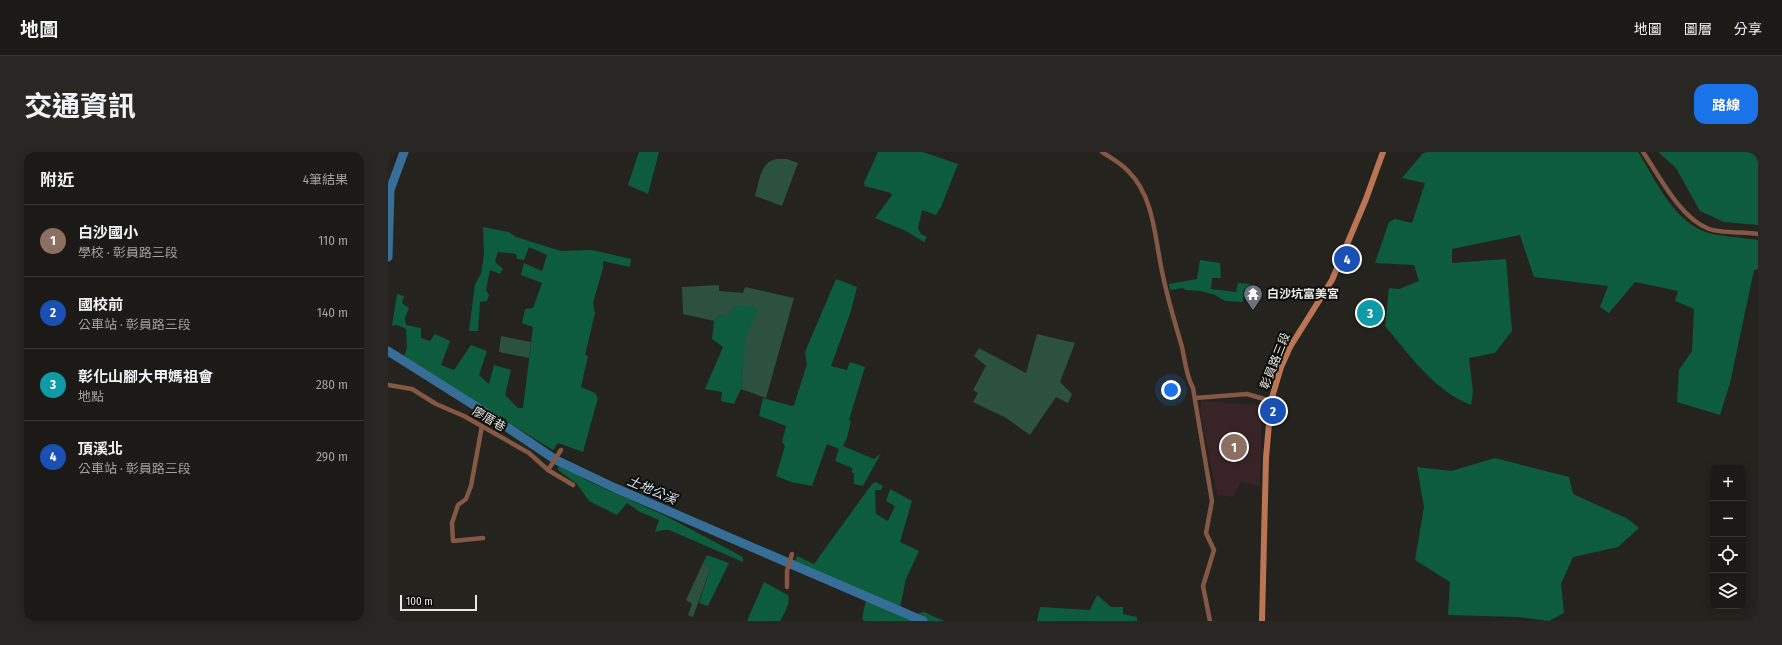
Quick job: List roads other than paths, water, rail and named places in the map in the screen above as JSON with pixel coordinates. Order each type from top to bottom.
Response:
[{"type":"main road","name":"彰員路三段","points":[[1262,621],[1266,458],[1270,401],[1281,367],[1290,347],[1332,280],[1366,199],[1383,152]]},
{"type":"street","points":[[1102,152],[1129,172],[1145,196],[1153,221],[1163,275],[1195,398],[1212,502],[1206,532],[1214,550],[1203,586],[1210,621]]},
{"type":"street","points":[[1643,152],[1680,206],[1700,225],[1710,229],[1758,234]]},
{"type":"street","name":"廖厝巷","points":[[388,385],[412,389],[436,404],[482,426],[528,453],[548,470],[573,486]]},
{"type":"street","points":[[1195,398],[1247,394],[1270,401]]},
{"type":"street","points":[[482,426],[471,486],[466,499],[458,505],[452,523],[453,541],[483,538]]},
{"type":"street","points":[[548,470],[560,452]]},
{"type":"street","points":[[787,587],[787,571],[791,557]]},
{"type":"waterway","name":"土地公溪","points":[[388,257],[390,190],[404,152]]},
{"type":"waterway","name":"土地公溪","points":[[388,351],[480,409],[556,460],[615,488],[923,621]]},
{"type":"place","name":"頂溪北","points":[[1347,259]]},
{"type":"place","name":"白沙坑富美宮","points":[[1253,311]]},
{"type":"place","name":"彰化山腳大甲媽祖會","points":[[1370,313]]},
{"type":"place","name":"國校前","points":[[1273,411]]},
{"type":"place","name":"白沙國小","points":[[1234,447]]}]
